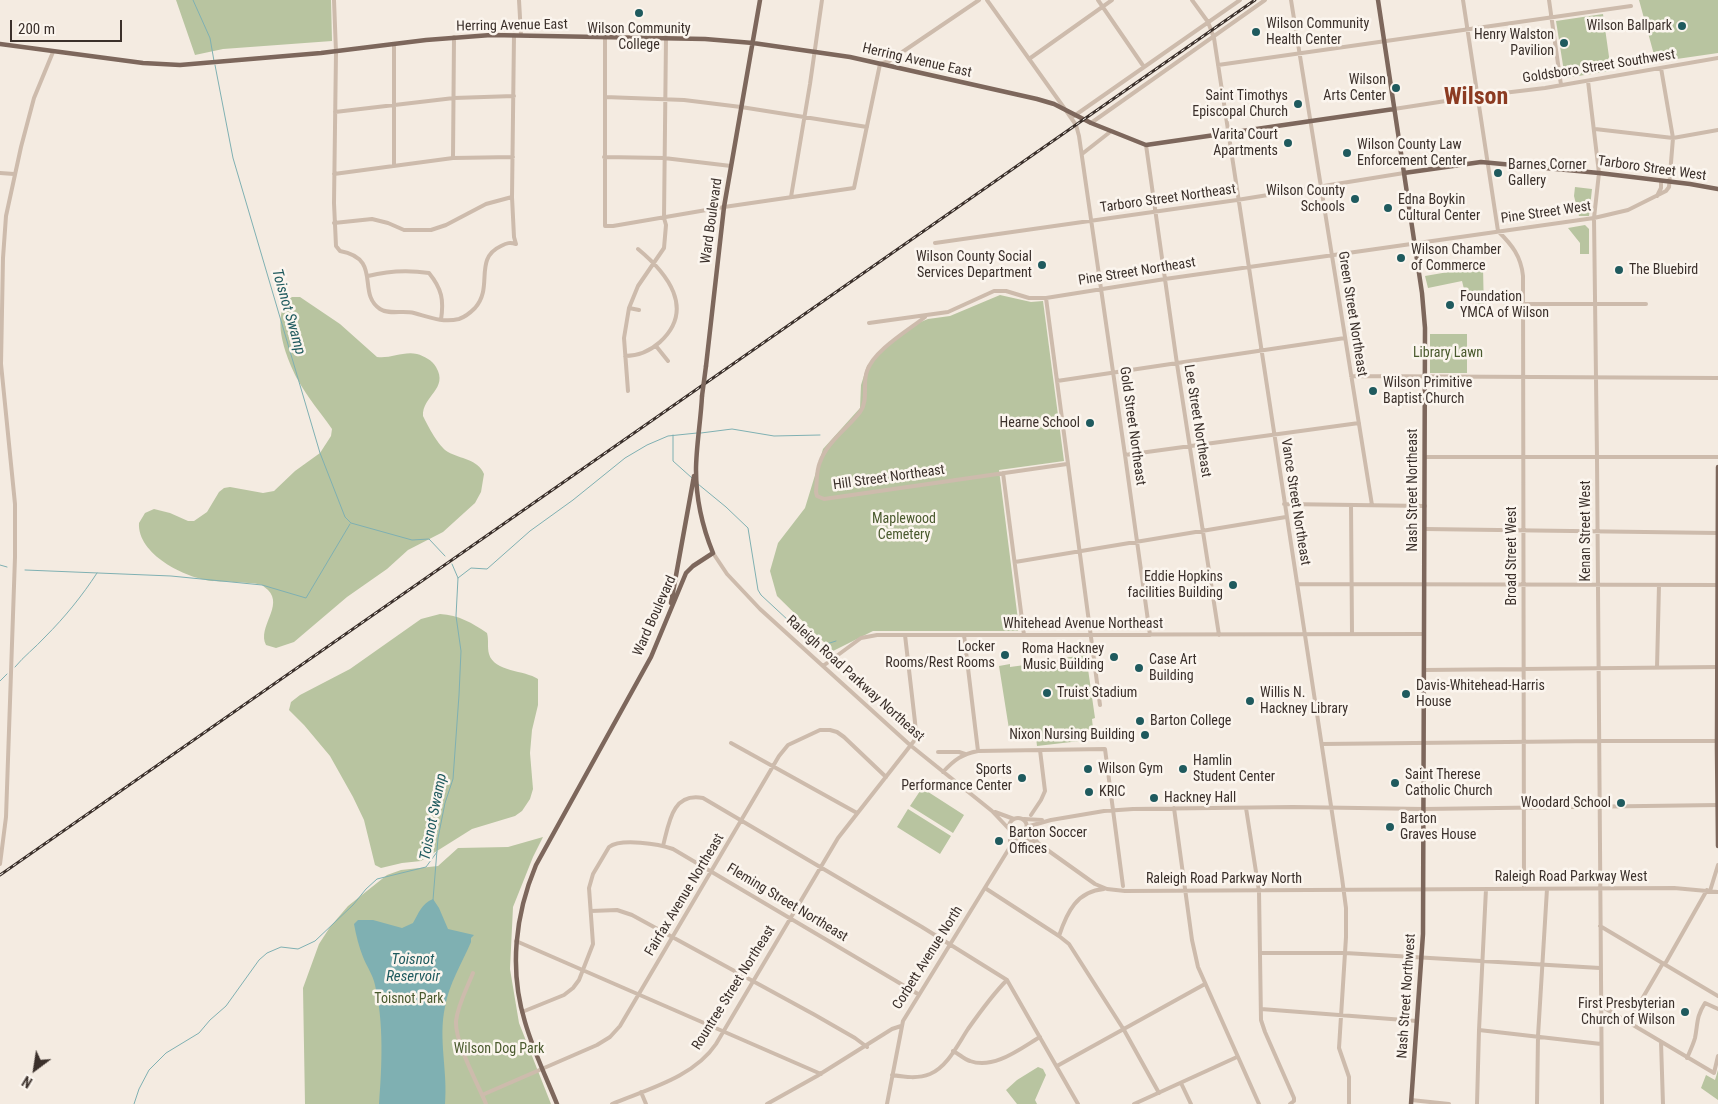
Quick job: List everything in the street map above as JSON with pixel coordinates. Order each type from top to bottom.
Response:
[{"type":"main road","name":"Ward Boulevard","points":[[557,1104],[522,1012],[517,982],[516,941],[523,902],[536,866],[638,681],[686,573],[713,553],[701,518],[696,468],[702,396],[724,207],[760,0]]},
{"type":"main road","name":"Nash Street Northeast","points":[[1378,0],[1424,307],[1424,809]]},
{"type":"main road","name":"Herring Avenue East","points":[[0,44],[143,63],[199,64],[336,52],[454,37],[520,35],[666,37],[722,40],[816,51],[1037,99],[1054,104],[1091,124],[1146,145]]},
{"type":"main road","points":[[1146,145],[1394,109]]},
{"type":"main road","name":"Tarboro Street West","points":[[1404,173],[1487,162],[1599,173],[1718,190]]},
{"type":"main road","points":[[668,617],[677,578],[696,468]]},
{"type":"main road","points":[[1718,468],[1718,846]]},
{"type":"main road","name":"Nash Street Northwest","points":[[1411,1102],[1422,957],[1424,809]]},
{"type":"street","points":[[334,0],[336,52],[334,223],[336,246],[340,251],[357,257],[368,276],[367,283],[372,298],[381,309],[387,311],[409,312],[434,320],[456,319],[470,313],[483,296],[486,261],[492,250],[508,243],[516,244],[512,196],[514,35]]},
{"type":"street","points":[[519,0],[520,35]]},
{"type":"street","points":[[791,197],[816,51],[822,0]]},
{"type":"street","points":[[605,36],[605,226],[613,226],[854,188],[880,64],[889,61],[979,0]]},
{"type":"street","name":"Gold Street Northeast","points":[[987,0],[1076,125],[1082,154],[1126,456],[1150,635]]},
{"type":"street","points":[[1098,0],[1144,67]]},
{"type":"street","points":[[1029,59],[1112,0]]},
{"type":"street","name":"Vance Street Northeast","points":[[1192,0],[1208,22],[1214,38],[1344,890],[1346,924],[1339,1048],[1349,1077],[1349,1104]]},
{"type":"street","points":[[1076,116],[1240,0]]},
{"type":"street","points":[[1091,124],[1265,0]]},
{"type":"street","name":"Green Street Northeast","points":[[1291,0],[1372,505]]},
{"type":"street","points":[[1463,0],[1498,231]]},
{"type":"street","points":[[1550,0],[1561,85]]},
{"type":"street","points":[[1218,65],[1631,6]]},
{"type":"street","points":[[453,158],[454,37]]},
{"type":"street","points":[[628,391],[624,338],[629,308],[638,286],[664,248],[666,225],[664,218],[664,158],[666,37]]},
{"type":"street","points":[[394,44],[394,165]]},
{"type":"street","points":[[0,864],[6,818],[15,581],[15,504],[1,364],[1,257],[14,174],[34,98],[53,52]]},
{"type":"street","name":"Goldsboro Street Southwest","points":[[1394,109],[1561,85],[1718,58]]},
{"type":"street","points":[[1662,68],[1673,138],[1670,182]]},
{"type":"street","name":"Kenan Street West","points":[[1588,80],[1599,173],[1594,218],[1594,303],[1598,532],[1602,1104]]},
{"type":"street","points":[[335,112],[454,98],[514,96]]},
{"type":"street","points":[[604,97],[665,98],[742,107],[867,128]]},
{"type":"street","points":[[1595,129],[1673,138],[1718,130]]},
{"type":"street","points":[[1082,154],[1110,132]]},
{"type":"street","name":"Lee Street Northeast","points":[[1146,145],[1177,364],[1219,635]]},
{"type":"street","points":[[334,174],[453,158],[513,157]]},
{"type":"street","points":[[604,157],[664,158],[731,166]]},
{"type":"street","points":[[0,173],[14,174]]},
{"type":"street","name":"Tarboro Street Northeast","points":[[935,243],[1091,222],[1404,173]]},
{"type":"street","points":[[1657,196],[1661,188],[1661,181]]},
{"type":"street","name":"Pine Street West","points":[[1414,243],[1594,218],[1628,210],[1666,192],[1670,182]]},
{"type":"street","points":[[334,223],[372,219],[404,230],[430,230],[446,225],[486,204],[512,196]]},
{"type":"street","name":"Broad Street West","points":[[1498,231],[1513,247],[1521,263],[1523,276],[1524,889]]},
{"type":"street","name":"Pine Street Northeast","points":[[869,322],[927,316],[955,310],[994,292],[1006,291],[1029,298],[1046,298],[1414,243]]},
{"type":"street","points":[[625,356],[642,354],[656,346],[670,332],[676,322],[677,311],[671,285],[654,262],[638,249]]},
{"type":"street","points":[[368,276],[419,271],[429,273],[440,291],[443,304],[441,320]]},
{"type":"street","points":[[1046,298],[1100,705]]},
{"type":"street","points":[[1524,304],[1646,304]]},
{"type":"street","points":[[629,308],[639,310]]},
{"type":"street","name":"Hill Street Northeast","points":[[927,316],[884,349],[871,363],[865,379],[865,398],[861,411],[826,452],[819,464],[817,496],[824,498],[1067,464]]},
{"type":"street","points":[[1056,381],[1345,338]]},
{"type":"street","points":[[656,346],[668,361]]},
{"type":"street","points":[[1351,376],[1718,378]]},
{"type":"street","points":[[0,419],[7,418]]},
{"type":"street","points":[[1126,456],[1274,434],[1359,424]]},
{"type":"street","points":[[1425,457],[1718,457]]},
{"type":"street","points":[[1003,473],[1024,635]]},
{"type":"street","points":[[1284,504],[1425,506]]},
{"type":"street","points":[[1351,505],[1352,634]]},
{"type":"street","points":[[1015,562],[1286,517]]},
{"type":"street","points":[[1424,530],[1718,533]]},
{"type":"street","name":"Raleigh Road Parkway Northeast","points":[[713,553],[727,574],[748,598],[910,745],[992,811],[1010,830]]},
{"type":"street","points":[[1296,584],[1718,585]]},
{"type":"street","points":[[1657,668],[1658,585]]},
{"type":"street","name":"Whitehead Avenue Northeast","points":[[823,666],[864,637],[905,635],[1424,634]]},
{"type":"street","points":[[905,635],[916,734],[910,745]]},
{"type":"street","points":[[964,635],[978,751]]},
{"type":"street","points":[[1425,670],[1718,667]]},
{"type":"street","name":"Fairfax Avenue Northeast","points":[[482,1095],[543,1070],[610,1037],[626,1018],[788,744],[820,730],[825,729],[837,732],[886,776]]},
{"type":"street","points":[[1322,744],[1599,741],[1717,745]]},
{"type":"street","points":[[731,743],[857,813]]},
{"type":"street","name":"Rountree Street Northeast","points":[[612,1104],[689,1071],[702,1062],[723,1031],[838,838],[910,745]]},
{"type":"street","points":[[943,772],[955,758],[978,751],[1105,749],[1123,886]]},
{"type":"street","points":[[1031,815],[1043,796],[1044,791],[1040,750]]},
{"type":"street","points":[[938,752],[959,752],[965,754]]},
{"type":"street","points":[[663,846],[674,809],[687,798],[703,798],[950,944],[1007,980],[1078,1104]]},
{"type":"street","points":[[1010,847],[1010,823],[1014,819],[1046,820],[1114,810],[1174,808],[1424,809],[1718,805]]},
{"type":"street","points":[[1174,808],[1184,891],[1195,957],[1205,984],[1259,1104]]},
{"type":"street","points":[[1246,808],[1259,891],[1261,1020],[1294,1100],[1290,1104]]},
{"type":"street","name":"Raleigh Road Parkway Northeast","points":[[992,811],[1014,819]]},
{"type":"street","points":[[1022,819],[1026,828]]},
{"type":"street","points":[[1010,830],[1014,835],[1020,835],[1026,828],[1046,820]]},
{"type":"street","name":"Raleigh Road Parkway North","points":[[1026,828],[1039,844]]},
{"type":"street","name":"Raleigh Road Parkway North","points":[[1020,835],[1039,844],[1089,880],[1106,889],[1125,892],[1423,889]]},
{"type":"street","name":"Corbett Avenue North","points":[[767,1104],[821,1074],[892,1029],[901,1026],[918,994],[1010,847],[1020,835]]},
{"type":"street","name":"Fleming Street Northeast","points":[[522,1012],[568,992],[576,984],[593,944],[589,888],[591,880],[609,847],[612,844],[621,843],[663,846],[673,849],[918,994]]},
{"type":"street","points":[[1628,1022],[1709,890],[1718,865]]},
{"type":"street","points":[[1089,880],[1093,890]]},
{"type":"street","points":[[985,888],[1059,936],[1068,944],[1124,1030],[1159,1093]]},
{"type":"street","name":"Raleigh Road Parkway West","points":[[1423,889],[1674,888],[1718,892]]},
{"type":"street","points":[[1059,936],[1065,917],[1071,907],[1093,890],[1106,889]]},
{"type":"street","points":[[1477,1104],[1486,889]]},
{"type":"street","points":[[1537,1104],[1538,1036],[1547,889]]},
{"type":"street","points":[[591,911],[610,909],[620,911],[753,981],[846,1032],[867,1046]]},
{"type":"street","points":[[1600,926],[1718,996]]},
{"type":"street","points":[[516,941],[821,1074]]},
{"type":"street","points":[[1261,953],[1345,953],[1600,968]]},
{"type":"street","points":[[473,974],[459,1007],[456,1028],[459,1041],[486,1104]]},
{"type":"street","points":[[892,1075],[913,1077],[932,1073],[943,1064],[991,997],[1007,980]]},
{"type":"street","points":[[1057,1066],[1205,984]]},
{"type":"street","points":[[1687,1058],[1694,1040],[1696,1021],[1705,1003],[1718,1009]]},
{"type":"street","points":[[1601,1006],[1714,1073],[1718,1056]]},
{"type":"street","points":[[1261,1009],[1417,1021]]},
{"type":"street","points":[[887,1104],[901,1026]]},
{"type":"street","points":[[1479,1030],[1601,1044]]},
{"type":"street","points":[[953,1051],[971,1062],[990,1062],[1005,1057],[1040,1038]]},
{"type":"street","points":[[1661,1042],[1662,1104]]},
{"type":"street","points":[[1134,1104],[1237,1057]]},
{"type":"street","points":[[1181,1083],[1191,1104]]},
{"type":"street","points":[[641,1092],[646,1104]]},
{"type":"street","points":[[1411,1102],[1449,1104]]},
{"type":"green space","points":[[176,0],[331,0],[332,41],[223,49],[195,55]]},
{"type":"green space","name":"Wilson Ballpark","points":[[1639,0],[1718,0],[1718,53],[1656,62]]},
{"type":"green space","points":[[1603,14],[1611,71],[1565,78],[1556,21]]},
{"type":"green space","points":[[1575,187],[1592,189],[1589,216],[1579,216],[1574,196]]},
{"type":"green space","points":[[1585,225],[1589,229],[1589,254],[1580,254],[1580,243],[1568,228]]},
{"type":"green space","points":[[1483,266],[1484,316],[1478,316],[1475,300],[1467,301],[1462,281],[1428,288],[1425,276]]},
{"type":"green space","name":"Maplewood Cemetery","points":[[1000,295],[1031,302],[1043,301],[1064,461],[999,470],[1018,631],[873,631],[833,651],[777,596],[770,571],[778,543],[805,508],[823,449],[860,408],[861,385],[867,366],[882,349],[913,325],[928,319],[950,316]]},
{"type":"green space","points":[[292,297],[300,297],[340,324],[377,357],[412,353],[432,362],[439,375],[439,381],[426,403],[423,416],[444,449],[478,465],[484,474],[481,492],[475,503],[443,532],[408,550],[387,569],[347,597],[294,642],[276,648],[266,645],[264,638],[273,603],[272,596],[262,585],[212,581],[177,570],[154,554],[146,545],[140,534],[139,523],[145,513],[154,509],[170,513],[188,521],[194,521],[207,512],[219,492],[224,488],[230,487],[263,493],[274,491],[295,471],[320,453],[331,436],[332,429],[298,380],[289,361],[282,337],[281,314],[285,304]]},
{"type":"green space","name":"Library Lawn","points":[[1430,334],[1467,334],[1467,373],[1430,373]]},
{"type":"green space","points":[[440,614],[465,620],[487,633],[489,654],[497,664],[538,679],[538,705],[532,730],[530,753],[533,789],[530,799],[522,811],[515,816],[472,829],[421,861],[381,868],[375,865],[364,820],[330,756],[289,710],[291,702],[300,695],[350,669],[421,619]]},
{"type":"green space","name":"Truist Stadium","points":[[1086,655],[1095,718],[1092,719],[1093,729],[1079,731],[1080,741],[1037,746],[1036,737],[1017,740],[1016,728],[1009,729],[999,666],[1010,664],[1010,667]]},
{"type":"green space","points":[[922,788],[964,815],[953,833],[910,806]]},
{"type":"green space","points":[[908,809],[951,836],[940,854],[897,827]]},
{"type":"green space","name":"Toisnot Park","points":[[543,837],[513,907],[510,969],[519,1023],[551,1104],[305,1104],[303,988],[319,944],[330,927],[348,906],[387,875],[401,870],[438,866],[458,848],[508,847]]},
{"type":"green space","points":[[1038,1067],[1043,1069],[1046,1075],[1035,1100],[1037,1104],[1017,1104],[1006,1090],[1017,1080]]},
{"type":"green space","points":[[1718,1070],[1718,1100],[1701,1088],[1706,1075],[1715,1080]]},
{"type":"water","name":"Toisnot Reservoir","points":[[433,899],[448,929],[474,935],[471,938],[471,942],[453,982],[445,1007],[442,1031],[445,1104],[379,1104],[382,1044],[378,999],[374,981],[362,953],[354,924],[358,920],[373,920],[402,928],[413,923],[423,906]]},
{"type":"waterway","name":"Toisnot Swamp","points":[[193,0],[210,38],[214,61]]},
{"type":"waterway","name":"Toisnot Swamp","points":[[215,65],[233,158],[320,453],[345,517],[351,523],[412,540],[429,539],[445,556]]},
{"type":"waterway","points":[[701,433],[732,429],[774,436],[820,435]]},
{"type":"waterway","points":[[458,578],[471,568],[487,569],[530,531],[573,500],[625,458],[647,445],[668,436],[697,433]]},
{"type":"waterway","points":[[673,435],[673,461],[692,478]]},
{"type":"waterway","points":[[698,484],[748,528],[758,590],[761,595],[817,647],[836,641]]},
{"type":"waterway","points":[[25,570],[171,576],[262,585],[306,598],[350,524]]},
{"type":"waterway","name":"Toisnot Swamp","points":[[433,900],[438,838],[445,803],[453,779],[459,695],[461,651],[456,616],[458,578],[452,564]]},
{"type":"waterway","points":[[0,565],[7,567]]},
{"type":"waterway","points":[[15,667],[66,614],[97,573]]},
{"type":"waterway","points":[[0,681],[7,674]]},
{"type":"waterway","points":[[134,1104],[149,1070],[166,1053],[199,1033],[226,1006],[259,960],[267,953],[281,947],[298,949],[315,941],[377,879],[426,867],[437,852]]},
{"type":"railway","points":[[0,875],[1255,0]]},
{"type":"place","name":"Wilson Community College","points":[[639,13]]},
{"type":"place","name":"Wilson Ballpark","points":[[1682,26]]},
{"type":"place","name":"Wilson Community Health Center","points":[[1256,32]]},
{"type":"place","name":"Henry Walston Pavilion","points":[[1564,43]]},
{"type":"place","name":"Wilson Arts Center","points":[[1396,88]]},
{"type":"place","name":"Saint Timothys Episcopal Church","points":[[1298,104]]},
{"type":"place","name":"Varita Court Apartments","points":[[1288,143]]},
{"type":"place","name":"Wilson County Law Enforcement Center","points":[[1347,153]]},
{"type":"place","name":"Barnes Corner Gallery","points":[[1498,173]]},
{"type":"place","name":"Wilson County Schools","points":[[1355,199]]},
{"type":"place","name":"Edna Boykin Cultural Center","points":[[1388,208]]},
{"type":"place","name":"Wilson Chamber of Commerce","points":[[1401,258]]},
{"type":"place","name":"Wilson County Social Services Department","points":[[1042,265]]},
{"type":"place","name":"The Bluebird","points":[[1619,270]]},
{"type":"place","name":"Foundation YMCA of Wilson","points":[[1450,305]]},
{"type":"place","name":"Wilson Primitive Baptist Church","points":[[1373,391]]},
{"type":"place","name":"Hearne School","points":[[1090,423]]},
{"type":"place","name":"Eddie Hopkins facilities Building","points":[[1233,585]]},
{"type":"place","name":"Locker Rooms/Rest Rooms","points":[[1005,655]]},
{"type":"place","name":"Roma Hackney Music Building","points":[[1114,657]]},
{"type":"place","name":"Case Art Building","points":[[1139,668]]},
{"type":"place","name":"Truist Stadium","points":[[1047,693]]},
{"type":"place","name":"Davis-Whitehead-Harris House","points":[[1406,694]]},
{"type":"place","name":"Willis N. Hackney Library","points":[[1250,701]]},
{"type":"place","name":"Barton College","points":[[1140,721]]},
{"type":"place","name":"Nixon Nursing Building","points":[[1145,735]]},
{"type":"place","name":"Wilson Gym","points":[[1088,769]]},
{"type":"place","name":"Hamlin Student Center","points":[[1183,769]]},
{"type":"place","name":"Sports Performance Center","points":[[1022,778]]},
{"type":"place","name":"Saint Therese Catholic Church","points":[[1395,783]]},
{"type":"place","name":"KRIC","points":[[1089,792]]},
{"type":"place","name":"Hackney Hall","points":[[1154,798]]},
{"type":"place","name":"Woodard School","points":[[1621,803]]},
{"type":"place","name":"Barton Graves House","points":[[1390,827]]},
{"type":"place","name":"Barton Soccer Offices","points":[[999,841]]},
{"type":"place","name":"First Presbyterian Church of Wilson","points":[[1685,1012]]},
{"type":"district","name":"Wilson","points":[[1476,98]]},
{"type":"park label","name":"Wilson Dog Park","points":[[499,1049]]}]
